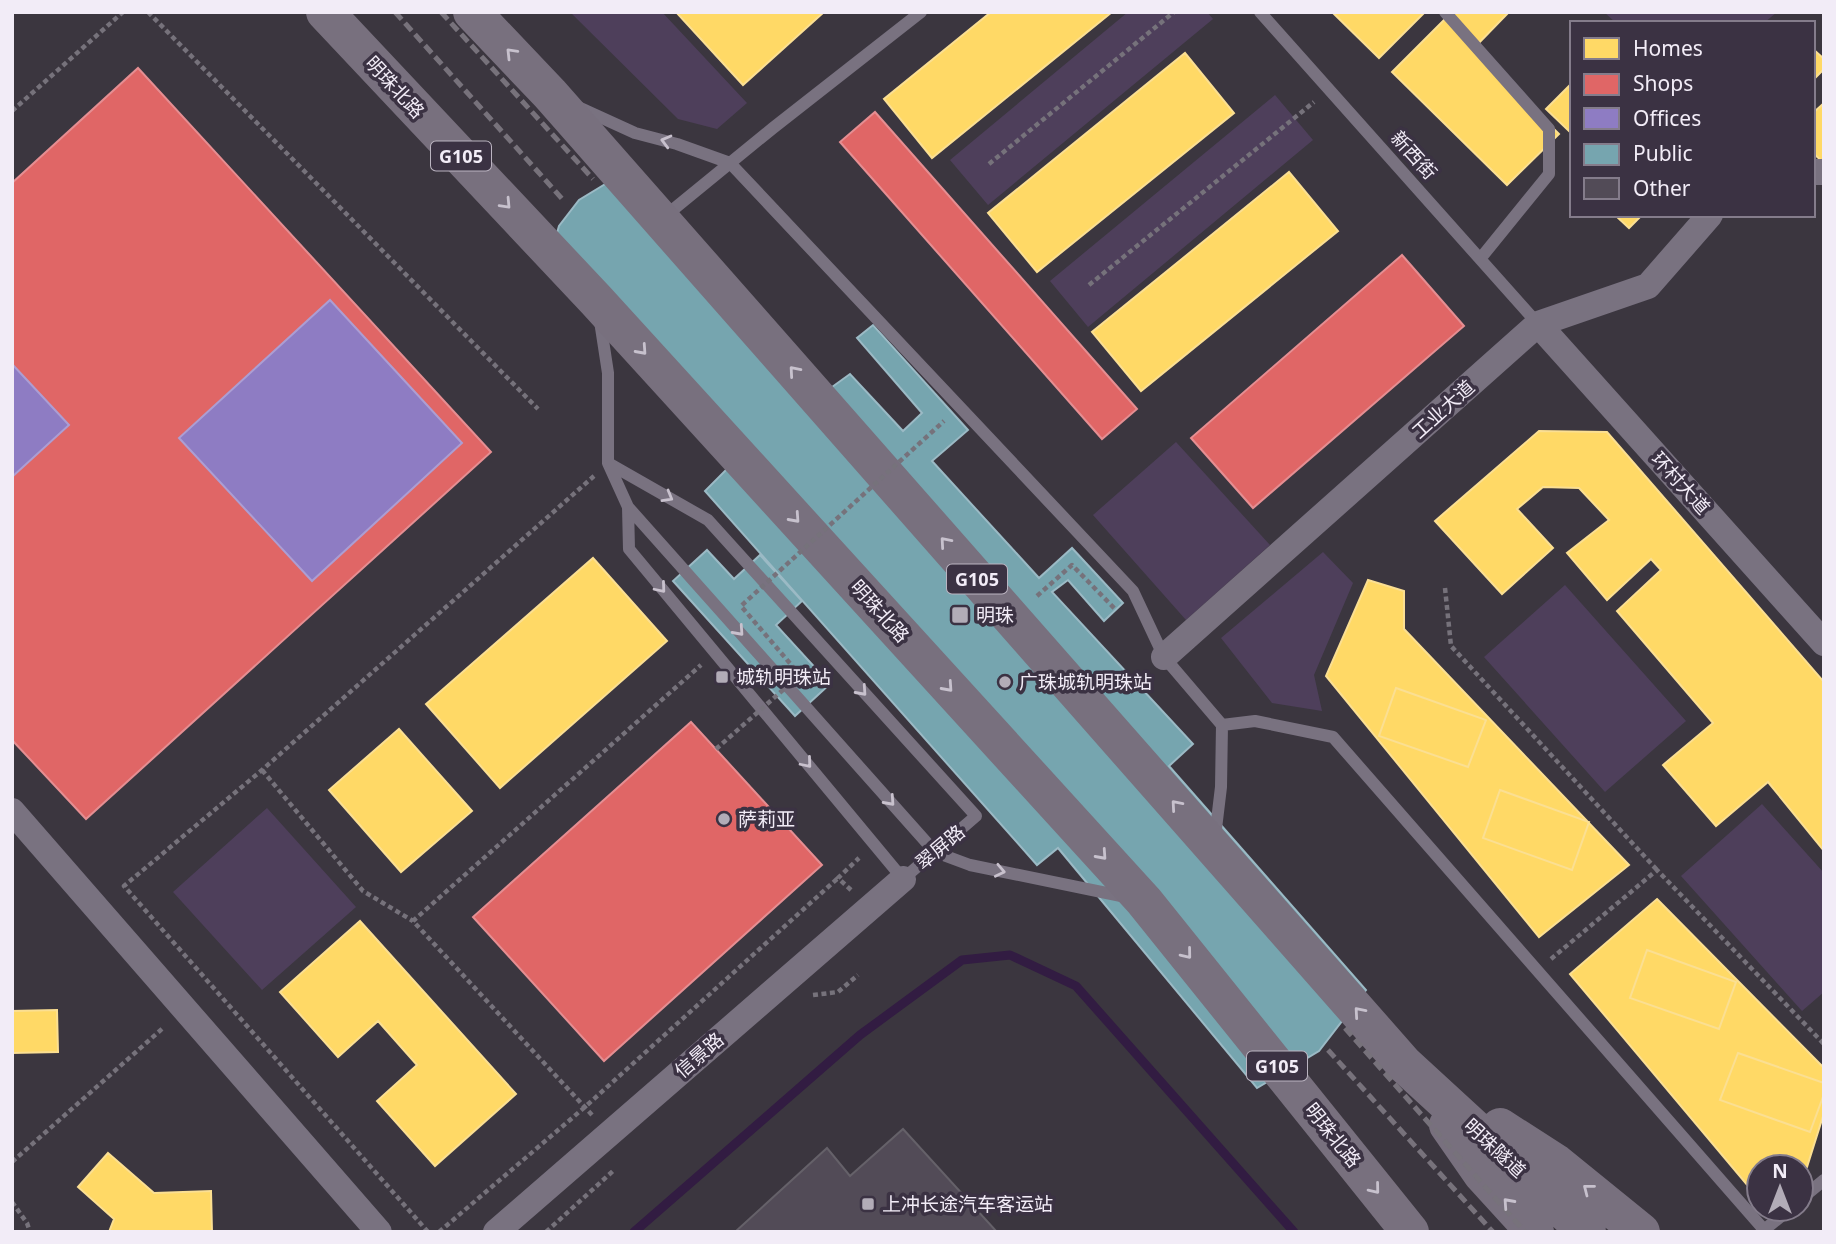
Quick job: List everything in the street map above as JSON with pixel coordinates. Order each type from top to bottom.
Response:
[{"type":"highway","name":"明珠北路","points":[[325,12],[596,300],[1144,901],[1410,1232]]},
{"type":"highway","name":"G105","points":[[472,12],[550,94],[661,219],[1404,1064]]},
{"type":"highway","points":[[1404,1064],[1482,1174],[1535,1232]]},
{"type":"highway","points":[[1404,1064],[1556,1163],[1642,1232]]},
{"type":"highway","name":"明珠隧道","points":[[1404,1064],[1587,1232]]},
{"type":"street","name":"工业大道","points":[[1164,657],[1192,635],[1538,324],[1648,286],[1708,217]]},
{"type":"street","name":"环村大道","points":[[1538,324],[1824,643]]},
{"type":"street","points":[[12,811],[379,1232]]},
{"type":"street","name":"信景路","points":[[496,1232],[903,878]]},
{"type":"lane","points":[[661,219],[921,12]]},
{"type":"lane","name":"新西街","points":[[1260,12],[1538,324]]},
{"type":"lane","points":[[1445,12],[1549,129],[1549,174],[1480,258]]},
{"type":"lane","points":[[550,94],[635,133],[677,144],[730,163],[1133,591],[1164,657],[1222,725],[1221,787],[1213,847]]},
{"type":"lane","points":[[596,300],[608,373],[608,463],[628,507],[935,852],[970,865],[1144,901]]},
{"type":"lane","name":"翠屏路","points":[[608,463],[708,520],[976,816],[903,878]]},
{"type":"lane","points":[[628,507],[628,550],[903,878]]},
{"type":"lane","points":[[1222,725],[1255,721],[1334,737],[1765,1231]]},
{"type":"path","points":[[12,111],[123,12]]},
{"type":"path","points":[[148,12],[538,408]]},
{"type":"path","points":[[989,164],[1174,12]]},
{"type":"path","points":[[1089,285],[1329,89]]},
{"type":"path","points":[[716,749],[800,675],[741,606],[944,421]]},
{"type":"path","points":[[428,1232],[124,886],[262,770],[608,463]]},
{"type":"path","points":[[1072,565],[1116,610]]},
{"type":"path","points":[[1445,588],[1451,646],[1657,870],[1824,1044]]},
{"type":"path","points":[[413,921],[715,653]]},
{"type":"path","points":[[262,770],[363,891],[413,921],[609,1133]]},
{"type":"path","points":[[1537,971],[1657,870]]},
{"type":"path","points":[[439,1232],[585,1107],[838,878]]},
{"type":"path","points":[[12,1162],[164,1027]]},
{"type":"path","points":[[12,1202],[30,1232]]},
{"type":"shaded area","points":[[570,12],[662,12],[747,103],[717,129],[678,119]]},
{"type":"shaded area","points":[[1128,12],[1207,12],[1213,19],[988,205],[950,160]]},
{"type":"shaded area","points":[[1604,12],[1777,12],[1766,21],[1614,21]]},
{"type":"shaded area","points":[[1275,95],[1313,140],[1088,327],[1050,281]]},
{"type":"shaded area","points":[[1176,442],[1270,545],[1186,620],[1093,515]]},
{"type":"shaded area","points":[[1323,552],[1353,583],[1314,675],[1322,711],[1272,703],[1221,638]]},
{"type":"shaded area","points":[[1565,585],[1686,721],[1605,792],[1484,657]]},
{"type":"shaded area","points":[[1762,804],[1824,873],[1824,992],[1802,1011],[1681,876]]},
{"type":"shaded area","points":[[267,808],[356,907],[262,990],[173,892]]},
{"type":"building: Homes","points":[[676,12],[824,12],[743,85]]},
{"type":"building: Homes","points":[[991,12],[1112,12],[932,158],[884,99]]},
{"type":"building: Homes","points":[[1332,12],[1425,12],[1379,58]]},
{"type":"building: Homes","points":[[1452,12],[1509,12],[1473,49],[1559,134],[1507,185],[1392,72]]},
{"type":"building: Homes","points":[[1815,51],[1824,59],[1824,69],[1815,78]]},
{"type":"building: Homes","points":[[1185,53],[1234,113],[1037,272],[988,213]]},
{"type":"building: Homes","points":[[1570,85],[1570,132],[1546,109]]},
{"type":"building: Homes","points":[[1824,103],[1824,163],[1815,155],[1815,111]]},
{"type":"building: Homes","points":[[1289,172],[1338,231],[1141,391],[1092,332]]},
{"type":"building: Homes","points":[[1617,217],[1640,217],[1629,228]]},
{"type":"building: Homes","points":[[1539,431],[1607,432],[1824,682],[1824,851],[1768,782],[1716,826],[1663,765],[1713,723],[1617,611],[1661,570],[1651,559],[1607,600],[1567,553],[1609,520],[1579,488],[1543,487],[1517,509],[1553,548],[1502,594],[1435,521]]},
{"type":"building: Homes","points":[[593,558],[667,641],[500,788],[426,704]]},
{"type":"building: Homes","points":[[1368,580],[1404,591],[1404,629],[1629,865],[1539,937],[1326,676]]},
{"type":"building: Homes","points":[[1396,688],[1486,720],[1468,767],[1379,736]]},
{"type":"building: Homes","points":[[399,729],[472,811],[401,872],[329,790]]},
{"type":"building: Homes","points":[[1500,790],[1589,822],[1572,870],[1483,838]]},
{"type":"building: Homes","points":[[1657,899],[1824,1068],[1824,1113],[1811,1153],[1745,1153],[1745,1182],[1570,974]]},
{"type":"building: Homes","points":[[360,921],[516,1094],[435,1166],[377,1101],[417,1065],[378,1021],[338,1057],[280,992]]},
{"type":"building: Homes","points":[[1647,950],[1736,982],[1719,1029],[1630,998]]},
{"type":"building: Homes","points":[[57,1010],[58,1052],[12,1053],[12,1011]]},
{"type":"building: Homes","points":[[1738,1053],[1824,1083],[1824,1094],[1810,1132],[1720,1100]]},
{"type":"building: Homes","points":[[108,1153],[154,1193],[211,1191],[212,1232],[109,1232],[114,1219],[78,1187]]},
{"type":"building: Shops","points":[[138,68],[491,452],[86,819],[12,740],[12,183]]},
{"type":"building: Shops","points":[[875,112],[1137,409],[1102,439],[840,142]]},
{"type":"building: Shops","points":[[1402,255],[1464,326],[1253,508],[1191,438]]},
{"type":"building: Shops","points":[[691,722],[822,865],[604,1061],[473,917]]},
{"type":"building: Offices","points":[[330,300],[462,443],[312,581],[179,438]]},
{"type":"building: Offices","points":[[12,364],[69,425],[12,477]]},
{"type":"building: Public","name":"广珠城轨明珠站","points":[[607,183],[821,395],[850,374],[903,431],[922,413],[857,338],[873,325],[968,430],[932,461],[1039,578],[1072,548],[1123,603],[1104,621],[1068,580],[1052,592],[1193,744],[1169,766],[1366,990],[1319,1051],[1257,1088],[1058,848],[1037,865],[705,491],[727,469],[548,264],[559,226],[579,200]]},
{"type":"building: Public","points":[[707,550],[734,579],[760,555],[802,601],[776,625],[830,684],[795,716],[673,581]]},
{"type":"building: Other","name":"上冲长途汽车客运站","points":[[903,1129],[997,1232],[735,1232],[827,1148],[850,1176]]},
{"type":"waterway","points":[[634,1232],[860,1035],[962,960],[1010,955],[1076,986],[1294,1232]]},
{"type":"railway","points":[[395,12],[565,202]]},
{"type":"railway","points":[[441,12],[593,179]]},
{"type":"railway","points":[[1345,1028],[1525,1232]]},
{"type":"railway","points":[[1328,1050],[1493,1232]]},
{"type":"place","name":"明珠","points":[[960,615]]},
{"type":"place","name":"城轨明珠站","points":[[722,677]]},
{"type":"place","name":"广珠城轨明珠站","points":[[1005,682]]},
{"type":"place","name":"萨莉亚","points":[[724,819]]},
{"type":"place","name":"上冲长途汽车客运站","points":[[868,1204]]}]
